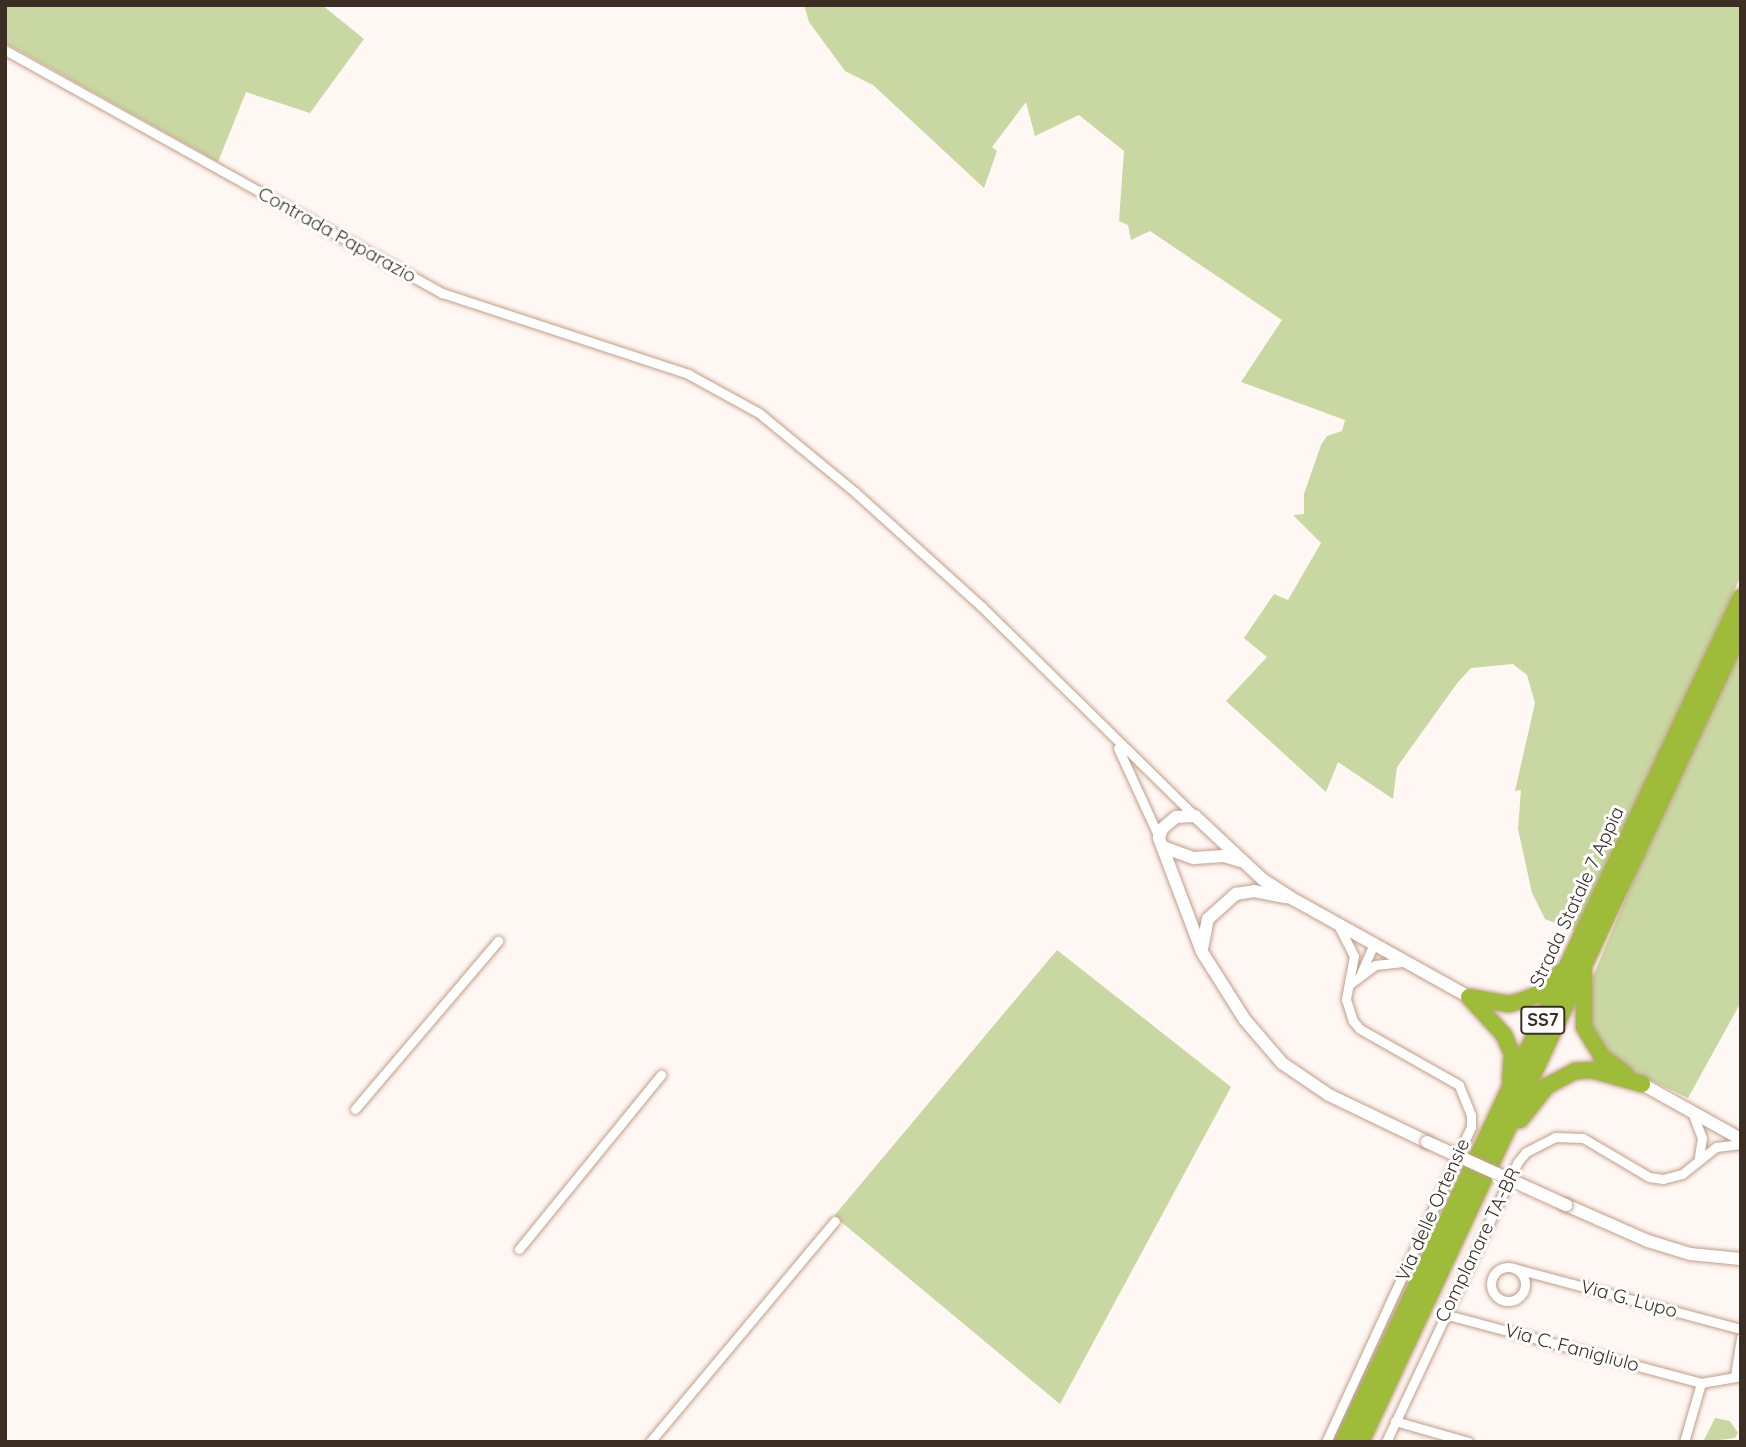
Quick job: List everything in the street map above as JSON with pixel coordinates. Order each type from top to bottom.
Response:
[{"type":"highway","name":"Strada Statale 7 Appia","points":[[1343,1442],[1741,597]]},
{"type":"highway","name":"Strada Statale 7 Appia","points":[[1361,1442],[1741,630]]},
{"type":"highway","points":[[1469,997],[1509,1003],[1539,994],[1561,972],[1589,923]]},
{"type":"highway","points":[[1585,960],[1584,1027],[1602,1057],[1642,1084]]},
{"type":"highway","points":[[1469,997],[1491,1016],[1512,1054],[1512,1073],[1494,1124]]},
{"type":"highway","points":[[1495,1156],[1534,1099],[1559,1078],[1592,1070],[1642,1084]]},
{"type":"street","name":"Contrada Paparazio","points":[[5,50],[442,293],[688,374],[759,413],[856,493],[981,606],[1114,741],[1195,816]]},
{"type":"street","points":[[1114,741],[1161,842],[1202,953],[1222,990],[1282,1063],[1329,1096],[1648,1241],[1690,1254],[1741,1259]]},
{"type":"street","points":[[1161,842],[1176,817],[1195,816],[1243,862],[1293,899],[1469,997]]},
{"type":"street","points":[[1161,842],[1194,858],[1224,856],[1243,862]]},
{"type":"street","points":[[1202,953],[1208,919],[1236,894],[1254,891],[1293,899]]},
{"type":"street","points":[[1338,926],[1354,956],[1357,970]]},
{"type":"street","points":[[355,1109],[498,941]]},
{"type":"street","points":[[1357,970],[1374,944]]},
{"type":"street","points":[[1357,970],[1406,962]]},
{"type":"street","name":"Via delle Ortensie","points":[[1326,1442],[1471,1127],[1471,1115],[1458,1085],[1360,1029],[1349,1011],[1349,985],[1357,970]]},
{"type":"street","points":[[519,1249],[661,1075]]},
{"type":"street","points":[[1642,1084],[1741,1141]]},
{"type":"street","points":[[1691,1110],[1702,1143],[1699,1158]]},
{"type":"street","points":[[1702,1143],[1718,1126]]},
{"type":"street","points":[[1710,1150],[1718,1126]]},
{"type":"street","name":"Complanare TA-BR","points":[[1386,1442],[1517,1163],[1538,1143],[1555,1137],[1583,1138],[1649,1177],[1663,1179],[1682,1174],[1710,1150]]},
{"type":"street","points":[[1710,1150],[1741,1141]]},
{"type":"street","points":[[650,1442],[835,1221]]},
{"type":"street","name":"Via G. Lupo","points":[[1517,1269],[1741,1329]]},
{"type":"street","name":"Via C. Fanigliulo","points":[[1444,1314],[1701,1383]]},
{"type":"street","points":[[1684,1442],[1701,1383],[1738,1376],[1741,1337]]},
{"type":"street","points":[[1395,1421],[1468,1442]]},
{"type":"green space","points":[[5,5],[322,5],[364,39],[310,113],[246,92],[218,162],[5,43]]},
{"type":"green space","points":[[804,5],[1741,5],[1741,576],[1577,932],[1545,919],[1532,893],[1518,829],[1521,790],[1515,791],[1535,703],[1527,675],[1513,664],[1471,668],[1458,682],[1397,767],[1393,799],[1338,762],[1326,792],[1226,701],[1267,657],[1244,638],[1274,594],[1288,600],[1321,543],[1293,515],[1304,514],[1304,494],[1321,445],[1327,436],[1342,431],[1345,420],[1241,382],[1282,320],[1150,231],[1131,240],[1128,225],[1119,221],[1124,151],[1079,115],[1035,136],[1026,102],[992,147],[997,151],[984,188],[873,85],[845,71],[809,22]]},
{"type":"green space","points":[[1741,641],[1741,1002],[1688,1098],[1612,1062],[1588,1029],[1586,993],[1667,800]]},
{"type":"green space","points":[[1057,950],[1231,1087],[1060,1404],[834,1216]]},
{"type":"green space","points":[[1715,1418],[1730,1421],[1738,1433],[1735,1438],[1703,1442]]}]
